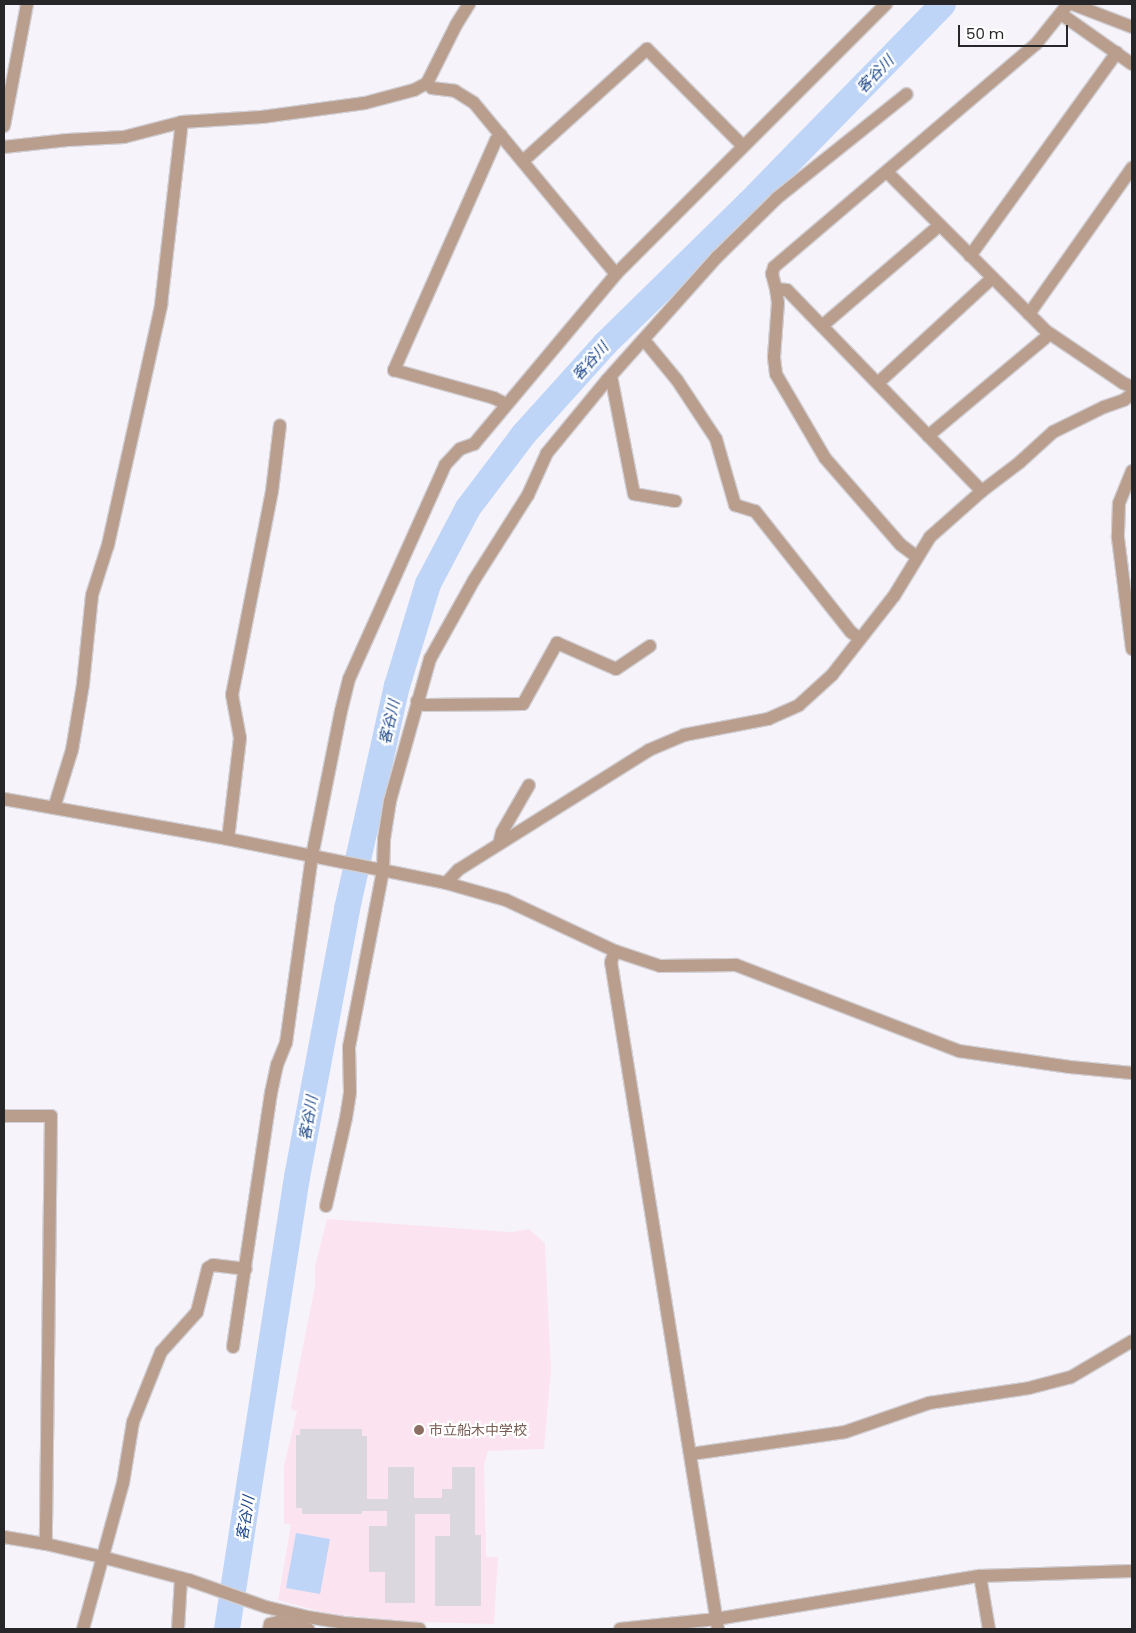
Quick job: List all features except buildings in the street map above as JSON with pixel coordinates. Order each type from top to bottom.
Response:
[{"type":"street","points":[[4,126],[27,4]]},
{"type":"street","points":[[4,147],[68,140],[124,137],[182,122],[262,117],[365,103],[414,90],[427,83],[469,4]]},
{"type":"street","points":[[233,1347],[271,1093],[277,1065],[286,1043],[315,856],[341,711],[349,679],[445,465],[460,449],[474,444],[616,274],[886,4]]},
{"type":"street","points":[[1072,4],[1132,27]]},
{"type":"street","points":[[918,557],[900,544],[825,458],[776,374],[774,357],[778,303],[772,274],[774,267],[1036,44],[1065,9],[1132,64]]},
{"type":"street","points":[[523,161],[647,49],[743,146]]},
{"type":"street","points":[[970,256],[1117,52]]},
{"type":"street","points":[[427,83],[432,88],[455,90],[474,103],[616,274]]},
{"type":"street","points":[[326,1206],[346,1118],[350,1092],[350,1048],[390,802],[430,660],[474,580],[528,495],[547,453],[611,376],[717,257],[777,198],[907,94]]},
{"type":"street","points":[[54,808],[72,750],[83,684],[92,595],[108,545],[161,305],[182,122]]},
{"type":"street","points":[[501,135],[496,140],[394,370],[494,398],[506,404]]},
{"type":"street","points":[[1029,314],[1132,168]]},
{"type":"street","points":[[887,172],[1050,334],[1122,383],[1132,387]]},
{"type":"street","points":[[822,326],[940,225]]},
{"type":"street","points":[[878,383],[992,278]]},
{"type":"street","points":[[776,290],[787,290],[982,491]]},
{"type":"street","points":[[928,436],[1050,334]]},
{"type":"street","points":[[644,340],[677,380],[716,438],[734,505],[755,511],[851,632],[860,639]]},
{"type":"street","points":[[611,376],[634,494],[675,501]]},
{"type":"street","points":[[446,882],[458,870],[649,750],[684,735],[768,719],[799,705],[832,675],[894,596],[930,537],[1053,432],[1104,407],[1124,400],[1132,394]]},
{"type":"street","points":[[228,839],[240,738],[232,695],[272,491],[280,425]]},
{"type":"street","points":[[1132,471],[1119,504],[1118,538],[1132,648]]},
{"type":"street","points":[[417,701],[425,705],[523,704],[557,643],[616,669],[650,646]]},
{"type":"street","points":[[499,844],[502,832],[529,785]]},
{"type":"street","points":[[4,800],[228,839],[446,882],[506,900],[615,951],[660,966],[736,965],[959,1051],[1070,1067],[1132,1073]]},
{"type":"street","points":[[615,951],[611,962],[717,1624]]},
{"type":"street","points":[[4,1116],[51,1116],[46,1544]]},
{"type":"street","points":[[83,1629],[123,1483],[132,1422],[161,1352],[197,1312],[208,1268],[213,1265],[246,1269]]},
{"type":"street","points":[[691,1454],[845,1432],[929,1403],[1038,1386],[1071,1377],[1132,1341]]},
{"type":"street","points":[[4,1537],[46,1544],[102,1557],[185,1579],[266,1607],[341,1626],[420,1629]]},
{"type":"street","points":[[620,1629],[717,1624],[980,1576],[1132,1571]]},
{"type":"street","points":[[980,1576],[989,1629]]},
{"type":"street","points":[[178,1629],[185,1579]]},
{"type":"street","points":[[269,1629],[270,1624],[278,1622],[308,1629]]},
{"type":"shaded area","name":"市立船木中学校","points":[[327,1219],[511,1232],[529,1229],[545,1243],[551,1370],[544,1449],[488,1451],[484,1465],[486,1557],[498,1557],[494,1624],[419,1622],[329,1614],[278,1600],[291,1525],[284,1523],[284,1466],[297,1411],[292,1410],[291,1406],[315,1286],[315,1266]]},
{"type":"water","points":[[296,1533],[330,1539],[320,1594],[286,1588]]},
{"type":"waterway","name":"客谷川","points":[[227,1629],[297,1177],[347,909],[397,686],[428,584],[468,508],[524,434],[605,344],[748,204],[943,4]]},
{"type":"place","name":"市立船木中学校","points":[[419,1430]]}]
